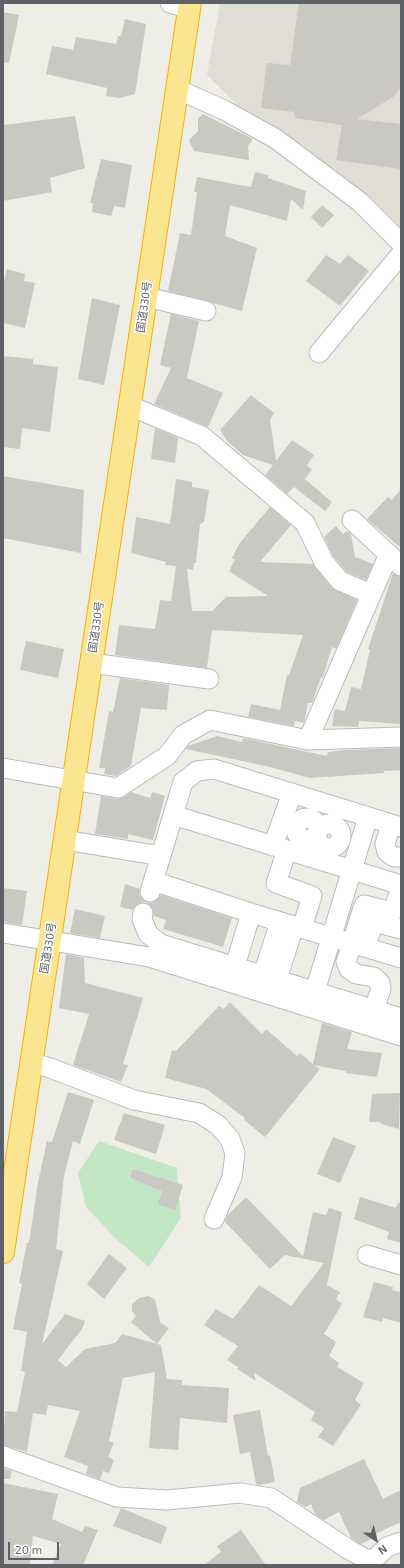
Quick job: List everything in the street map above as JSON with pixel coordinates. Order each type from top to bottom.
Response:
[{"type":"highway","name":"国道330号","points":[[3,1252],[178,89],[183,5]]},
{"type":"street","points":[[178,89],[224,110],[276,139],[360,202],[401,243]]},
{"type":"street","points":[[319,353],[401,254]]},
{"type":"street","points":[[146,297],[206,311]]},
{"type":"street","points":[[130,406],[202,436],[305,523],[324,562],[340,581],[372,594]]},
{"type":"street","points":[[308,740],[372,594],[395,560],[352,520]]},
{"type":"street","points":[[91,663],[209,680]]},
{"type":"street","points":[[3,768],[118,788],[167,756],[183,735],[210,720],[308,740],[401,737]]},
{"type":"street","points":[[401,857],[394,857],[387,852],[384,844],[396,825],[214,769],[197,771],[183,782],[151,886],[251,913],[401,958]]},
{"type":"street","points":[[270,977],[278,949],[312,896],[276,883],[280,848],[290,823],[292,793]]},
{"type":"street","points":[[173,815],[401,885]]},
{"type":"street","points":[[315,991],[368,817]]},
{"type":"street","points":[[290,823],[305,839],[312,838],[317,833],[319,841],[324,846],[335,845],[340,840],[359,846]]},
{"type":"street","points":[[65,840],[160,856]]},
{"type":"street","points":[[358,945],[364,905],[392,912],[401,889]]},
{"type":"street","points":[[143,913],[142,918],[148,934],[161,944],[401,1018]]},
{"type":"street","points":[[235,966],[251,913]]},
{"type":"street","points":[[374,1009],[381,988],[380,983],[374,977],[356,974],[349,969],[346,962],[374,922],[401,929]]},
{"type":"street","points":[[3,933],[149,957],[401,1036]]},
{"type":"street","points":[[31,1062],[134,1100],[199,1113],[218,1125],[230,1139],[235,1153],[232,1177],[214,1219]]},
{"type":"street","points":[[367,1256],[401,1265]]},
{"type":"street","points":[[3,1456],[117,1497],[167,1500],[240,1493],[271,1498],[371,1564],[387,1547],[401,1542]]},
{"type":"shaded area","points":[[220,3],[401,3],[401,235],[242,110],[207,75]]},
{"type":"green space","points":[[99,1141],[177,1168],[181,1218],[149,1267],[115,1238],[86,1207],[78,1173]]},
{"type":"building","points":[[299,3],[401,3],[401,87],[393,97],[357,119],[401,124],[401,169],[336,160],[342,125],[295,118],[294,112],[261,108],[267,63],[290,65]]},
{"type":"building","points":[[3,12],[19,15],[9,63],[3,62]]},
{"type":"building","points":[[125,19],[146,24],[135,94],[120,98],[106,96],[107,88],[46,74],[52,46],[73,50],[76,37],[116,44],[118,36],[121,36]]},
{"type":"building","points":[[203,114],[253,139],[248,146],[249,160],[194,151],[189,140],[198,131],[198,119]]},
{"type":"building","points":[[75,116],[85,168],[50,178],[52,192],[3,201],[3,125]]},
{"type":"building","points":[[101,159],[132,165],[125,208],[114,206],[111,216],[92,212],[93,203],[90,203]]},
{"type":"building","points":[[255,172],[268,175],[268,178],[306,191],[303,210],[291,199],[287,221],[230,205],[225,236],[257,248],[242,311],[168,291],[180,233],[191,235],[197,192],[194,192],[197,177],[251,187]]},
{"type":"building","points":[[322,205],[334,215],[322,228],[311,217]]},
{"type":"building","points":[[326,255],[340,264],[348,255],[369,271],[340,306],[306,281]]},
{"type":"building","points":[[7,269],[25,274],[24,281],[35,283],[25,328],[3,323],[3,287]]},
{"type":"building","points":[[92,298],[120,305],[104,385],[78,379]]},
{"type":"building","points":[[171,314],[199,321],[187,378],[223,393],[208,427],[154,404],[171,368],[160,365]]},
{"type":"building","points":[[3,356],[33,359],[33,364],[58,367],[50,432],[22,428],[20,449],[3,447]]},
{"type":"building","points":[[251,395],[274,413],[270,420],[276,461],[292,440],[314,455],[307,465],[312,470],[305,479],[332,502],[325,511],[294,487],[287,494],[265,475],[273,465],[243,455],[227,441],[220,430]]},
{"type":"building","points":[[155,428],[178,438],[175,463],[151,459]]},
{"type":"building","points":[[3,476],[84,490],[81,553],[3,538]]},
{"type":"building","points":[[176,479],[192,482],[192,487],[209,490],[204,522],[200,524],[196,563],[194,563],[193,570],[187,569],[192,611],[212,611],[226,597],[268,596],[229,571],[235,560],[232,558],[239,544],[270,507],[291,525],[260,562],[313,564],[332,588],[357,600],[336,649],[332,647],[323,677],[321,677],[312,703],[308,703],[304,723],[295,721],[294,726],[248,717],[251,704],[280,710],[287,675],[289,675],[303,635],[212,630],[207,668],[115,655],[119,625],[155,629],[160,600],[171,601],[176,566],[165,565],[166,562],[131,553],[136,517],[170,524]]},
{"type":"building","points":[[401,489],[401,548],[367,519],[388,497],[392,500]]},
{"type":"building","points":[[336,526],[343,534],[347,531],[351,534],[355,557],[373,564],[366,580],[347,572],[333,556],[324,537]]},
{"type":"building","points":[[393,573],[401,577],[401,724],[359,721],[358,727],[332,726],[335,709],[345,711],[351,687],[361,689],[370,650],[368,649]]},
{"type":"building","points":[[26,641],[64,649],[58,678],[20,670]]},
{"type":"building","points":[[120,678],[169,685],[167,710],[141,708],[131,766],[116,776],[104,774],[105,768],[99,768],[109,711],[113,712]]},
{"type":"building","points":[[217,736],[242,742],[243,738],[327,756],[328,752],[344,750],[401,748],[401,770],[384,771],[384,773],[310,778],[270,767],[186,749],[188,746]]},
{"type":"building","points":[[131,792],[150,798],[152,792],[165,796],[153,840],[128,834],[128,839],[95,834],[101,796],[117,799],[124,797]]},
{"type":"building","points":[[125,884],[140,889],[139,895],[146,902],[153,903],[161,895],[232,918],[223,947],[163,929],[166,920],[154,916],[153,909],[145,902],[139,903],[133,910],[120,907]]},
{"type":"building","points":[[3,888],[27,891],[22,925],[3,922]]},
{"type":"building","points":[[75,909],[105,916],[100,938],[70,933]]},
{"type":"building","points":[[66,954],[84,958],[85,983],[143,998],[123,1064],[128,1065],[121,1082],[73,1065],[89,1014],[59,1008]]},
{"type":"building","points":[[230,1002],[262,1034],[266,1029],[297,1056],[300,1053],[313,1064],[322,1023],[352,1032],[347,1049],[382,1053],[377,1077],[345,1073],[346,1071],[314,1065],[320,1069],[265,1137],[244,1120],[245,1118],[206,1089],[165,1078],[172,1050],[176,1051],[219,1006],[223,1009]]},
{"type":"building","points":[[68,1092],[94,1100],[80,1144],[73,1141],[64,1176],[56,1249],[63,1251],[42,1344],[65,1314],[85,1321],[82,1329],[58,1360],[66,1367],[85,1349],[115,1343],[122,1334],[161,1345],[167,1379],[182,1380],[182,1385],[229,1388],[227,1423],[180,1418],[178,1450],[149,1448],[155,1372],[123,1378],[109,1441],[114,1443],[108,1457],[114,1460],[109,1473],[103,1471],[100,1479],[86,1474],[88,1466],[64,1457],[80,1411],[48,1405],[46,1415],[33,1413],[27,1452],[3,1445],[5,1411],[17,1412],[25,1372],[21,1371],[27,1332],[13,1329],[22,1284],[19,1283],[27,1243],[29,1243],[38,1182],[47,1141],[52,1142]]},
{"type":"building","points":[[400,1093],[399,1129],[381,1124],[380,1122],[369,1122],[372,1094]]},
{"type":"building","points":[[124,1113],[165,1125],[156,1154],[114,1140]]},
{"type":"building","points":[[333,1137],[356,1146],[340,1183],[317,1174]]},
{"type":"building","points":[[133,1169],[183,1185],[175,1210],[158,1204],[162,1191],[130,1178]]},
{"type":"building","points":[[246,1197],[303,1256],[313,1212],[326,1215],[329,1208],[342,1212],[327,1285],[340,1292],[336,1299],[342,1304],[324,1334],[336,1342],[329,1356],[339,1363],[337,1367],[364,1383],[355,1400],[361,1405],[333,1446],[318,1437],[324,1428],[311,1420],[315,1412],[254,1373],[256,1381],[237,1369],[238,1367],[227,1360],[238,1346],[204,1325],[216,1309],[233,1319],[259,1285],[291,1306],[324,1263],[285,1255],[270,1269],[225,1222],[227,1216]]},
{"type":"building","points":[[360,1197],[396,1208],[398,1203],[401,1203],[401,1243],[387,1239],[389,1232],[354,1219]]},
{"type":"building","points":[[109,1254],[127,1268],[104,1299],[87,1284]]},
{"type":"building","points":[[374,1282],[393,1287],[392,1290],[401,1292],[401,1323],[383,1318],[382,1322],[363,1317]]},
{"type":"building","points":[[149,1296],[155,1300],[160,1322],[169,1328],[157,1344],[131,1322],[136,1316],[132,1311],[132,1304],[139,1298]]},
{"type":"building","points":[[260,1410],[268,1456],[270,1455],[275,1482],[259,1485],[256,1484],[250,1452],[240,1454],[233,1415]]},
{"type":"building","points":[[364,1459],[383,1499],[401,1490],[401,1522],[371,1536],[372,1539],[361,1544],[351,1538],[339,1512],[324,1520],[315,1514],[311,1504],[305,1507],[297,1502],[300,1488]]},
{"type":"building","points":[[3,1468],[12,1471],[10,1479],[3,1479]]},
{"type":"building","points":[[3,1483],[58,1494],[52,1519],[82,1532],[85,1526],[98,1530],[83,1565],[52,1565],[61,1544],[33,1536],[30,1565],[3,1565]]},
{"type":"building","points":[[121,1508],[167,1527],[161,1544],[113,1526]]},
{"type":"building","points":[[241,1530],[266,1565],[204,1565],[221,1552],[217,1546]]}]
